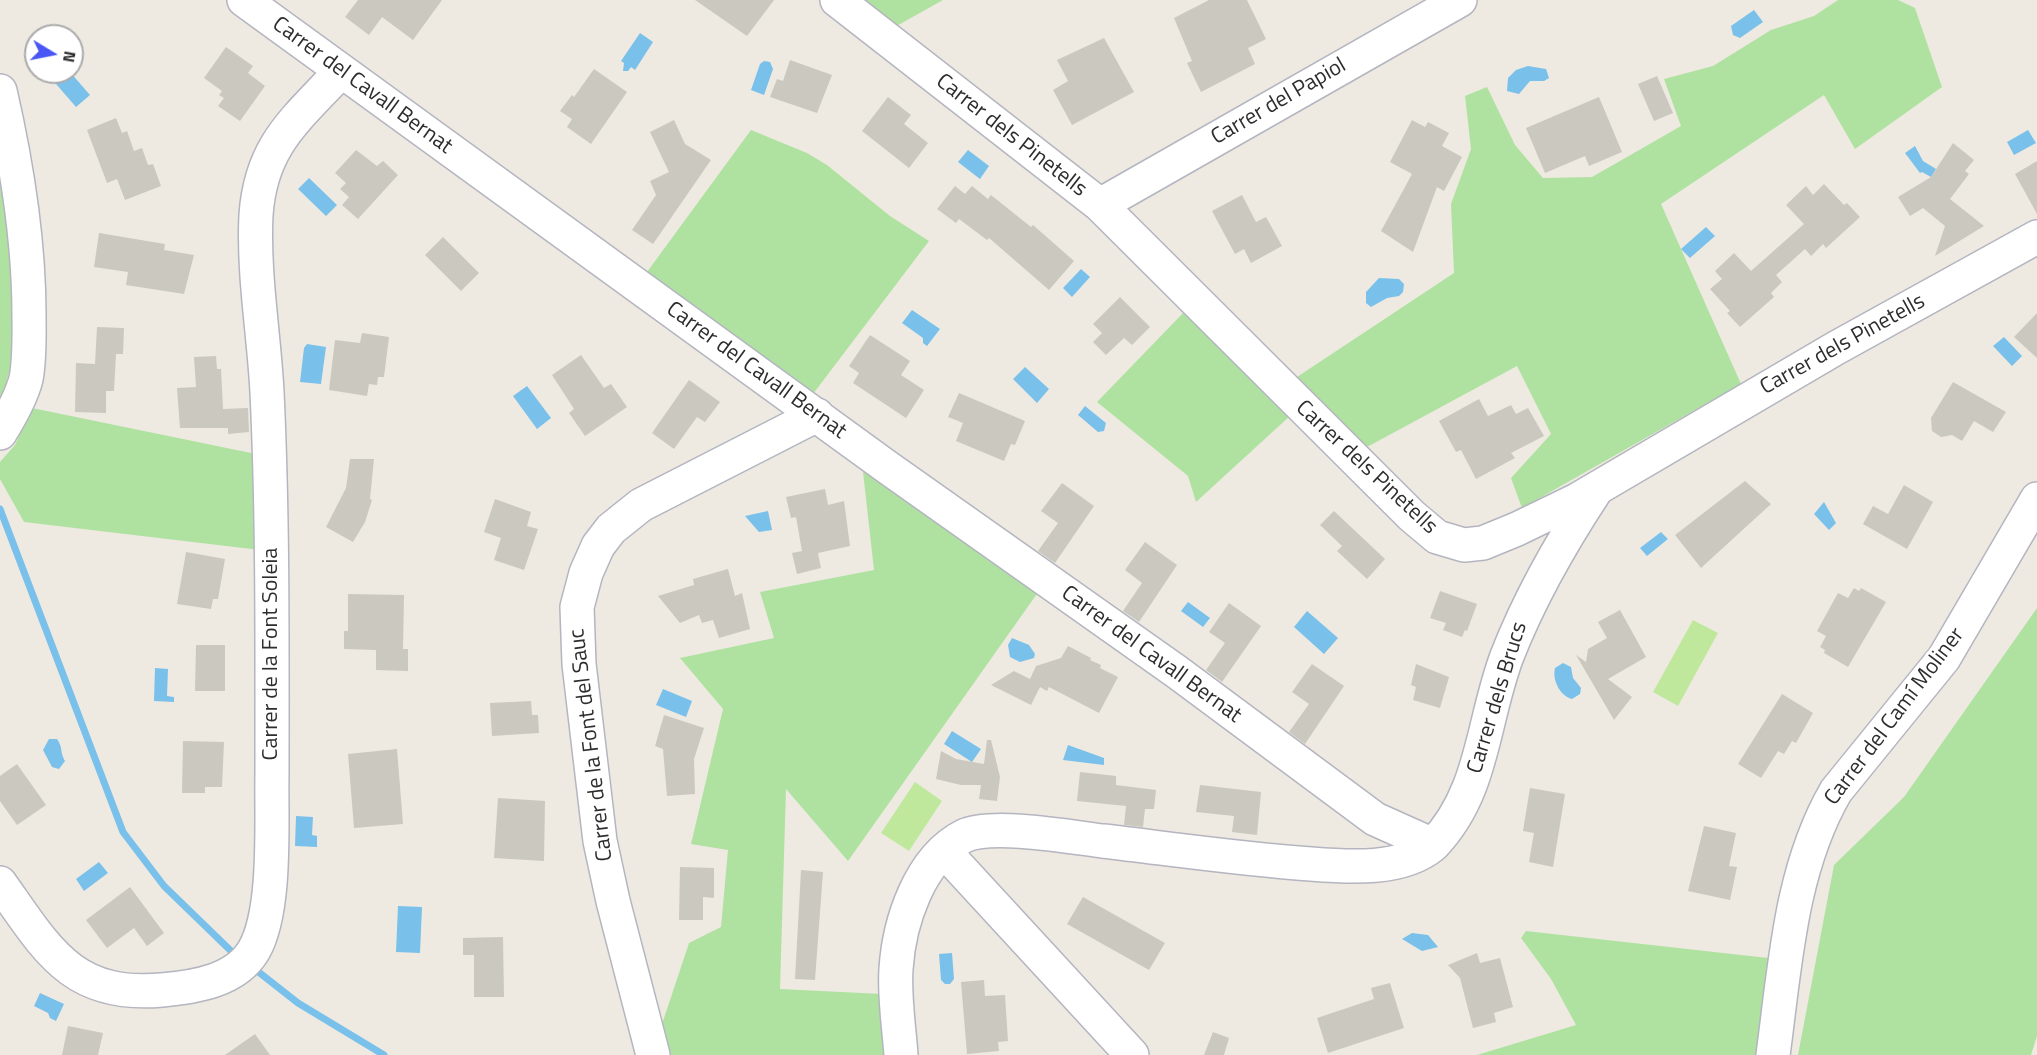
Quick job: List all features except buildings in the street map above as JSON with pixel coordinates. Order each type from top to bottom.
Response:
[{"type":"street","name":"Carrer del Cavall Bernat","points":[[244,0],[817,415],[1177,672],[1375,819],[1433,845]]},
{"type":"street","name":"Carrer dels Pinetells","points":[[837,0],[1100,205],[1330,437],[1437,537],[1464,545],[1483,543],[1517,530],[1597,488],[1836,348],[2037,237]]},
{"type":"street","name":"Carrer del Papiol","points":[[1100,205],[1460,0]]},
{"type":"street","name":"Carrer de la Font Soleia","points":[[0,883],[45,947],[76,975],[103,987],[153,991],[184,988],[216,980],[239,968],[255,949],[264,919],[271,840],[273,577],[267,391],[258,289],[256,216],[261,185],[270,154],[283,132],[341,70]]},
{"type":"street","points":[[0,92],[15,155],[24,214],[29,288],[29,345],[26,380],[10,417],[0,433]]},
{"type":"street","name":"Carrer de la Font del Sauc","points":[[653,1055],[613,901],[599,830],[578,645],[577,607],[586,573],[598,546],[611,529],[642,505],[817,415]]},
{"type":"street","name":"Carrer dels Brucs","points":[[1433,845],[1462,808],[1472,785],[1488,716],[1526,608],[1568,533],[1597,488]]},
{"type":"street","name":"Carrer del Camí Moliner","points":[[1773,1055],[1797,896],[1808,851],[1825,809],[1836,791],[1944,658],[2037,499]]},
{"type":"street","points":[[901,1055],[896,970],[901,940],[916,891],[945,852],[963,837],[976,833],[1030,832],[1340,866],[1404,860],[1423,853],[1433,845]]},
{"type":"street","points":[[945,852],[1132,1055]]},
{"type":"green space","points":[[859,0],[943,0],[893,28]]},
{"type":"green space","points":[[1838,0],[1898,0],[1915,8],[1942,87],[1855,149],[1824,95],[1661,204],[1741,384],[1522,508],[1511,478],[1551,434],[1517,366],[1367,447],[1294,379],[1454,273],[1451,204],[1471,149],[1465,96],[1487,87],[1515,145],[1543,178],[1592,177],[1681,126],[1664,79],[1713,66],[1771,30],[1814,16]]},
{"type":"green space","points":[[751,130],[807,153],[827,165],[890,216],[929,241],[813,394],[647,272]]},
{"type":"green space","points":[[0,149],[10,210],[14,339],[11,365],[0,405]]},
{"type":"green space","points":[[1185,311],[1291,415],[1196,502],[1188,476],[1097,402]]},
{"type":"green space","points":[[32,408],[256,454],[260,550],[24,522],[0,479],[0,462],[15,445]]},
{"type":"green space","points":[[862,463],[1039,591],[848,861],[786,789],[780,989],[882,994],[885,1055],[669,1055],[662,1024],[689,943],[721,927],[728,850],[691,844],[723,709],[680,658],[774,638],[760,592],[874,570]]},
{"type":"green space","points":[[2037,608],[2037,1036],[2031,1055],[1798,1055],[1834,865],[1904,797]]},
{"type":"green space","points":[[1693,620],[1718,633],[1678,706],[1653,692]]},
{"type":"green space","points":[[915,782],[942,801],[909,851],[881,833]]},
{"type":"green space","points":[[1526,931],[1777,959],[1763,1055],[1477,1055],[1576,1025],[1551,979],[1521,938]]},
{"type":"water","points":[[1754,10],[1763,22],[1740,38],[1733,35],[1731,26]]},
{"type":"water","points":[[640,33],[653,42],[635,70],[631,67],[628,71],[623,71],[624,63],[621,61]]},
{"type":"water","points":[[764,61],[770,62],[773,69],[764,95],[751,90],[760,64]]},
{"type":"water","points":[[1528,66],[1546,69],[1549,78],[1544,81],[1530,81],[1519,94],[1507,91],[1508,78],[1516,70]]},
{"type":"water","points":[[56,84],[80,84],[90,95],[76,107]]},
{"type":"water","points":[[2028,130],[2036,143],[2014,155],[2007,142]]},
{"type":"water","points":[[1915,146],[1923,161],[1936,169],[1931,177],[1920,173],[1905,153]]},
{"type":"water","points":[[968,150],[989,166],[980,179],[958,162]]},
{"type":"water","points":[[309,178],[337,205],[326,216],[298,189]]},
{"type":"water","points":[[1706,227],[1715,236],[1690,258],[1681,249]]},
{"type":"water","points":[[1081,269],[1090,277],[1072,297],[1063,288]]},
{"type":"water","points":[[1379,278],[1399,279],[1404,284],[1403,292],[1399,296],[1387,298],[1371,307],[1366,303],[1366,292]]},
{"type":"water","points":[[912,310],[940,329],[927,346],[923,343],[923,338],[902,323]]},
{"type":"water","points":[[2004,337],[2022,356],[2012,366],[1993,346]]},
{"type":"water","points":[[307,344],[326,347],[321,384],[300,382],[304,348]]},
{"type":"water","points":[[1025,367],[1049,389],[1037,403],[1013,379]]},
{"type":"water","points":[[527,386],[551,418],[537,429],[513,396]]},
{"type":"water","points":[[1085,406],[1106,423],[1104,431],[1098,432],[1078,415]]},
{"type":"water","points":[[1824,502],[1836,523],[1829,530],[1814,514]]},
{"type":"water","points":[[768,511],[772,530],[759,532],[745,516]]},
{"type":"water","points":[[1661,532],[1668,539],[1647,556],[1640,548]]},
{"type":"water","points":[[1188,602],[1210,618],[1203,627],[1181,611]]},
{"type":"water","points":[[1307,611],[1338,638],[1324,654],[1294,627]]},
{"type":"water","points":[[1012,638],[1029,645],[1035,654],[1034,658],[1020,662],[1010,657],[1008,645]]},
{"type":"water","points":[[1563,663],[1571,667],[1573,678],[1581,688],[1580,694],[1572,699],[1564,695],[1556,682],[1555,668]]},
{"type":"water","points":[[155,668],[168,669],[167,696],[174,697],[174,702],[154,701]]},
{"type":"water","points":[[663,689],[692,701],[686,717],[656,705]]},
{"type":"water","points":[[952,731],[981,749],[972,762],[944,744]]},
{"type":"water","points":[[49,739],[57,739],[60,745],[65,761],[59,769],[52,767],[43,750]]},
{"type":"water","points":[[1068,745],[1104,758],[1104,765],[1063,760]]},
{"type":"water","points":[[296,816],[313,817],[312,835],[317,836],[317,847],[295,846]]},
{"type":"water","points":[[99,862],[108,873],[84,891],[76,879]]},
{"type":"water","points":[[398,906],[422,907],[420,953],[396,952]]},
{"type":"water","points":[[1412,933],[1428,935],[1438,947],[1422,951],[1402,939]]},
{"type":"water","points":[[952,953],[954,979],[950,984],[945,984],[941,980],[939,954]]},
{"type":"water","points":[[40,993],[64,1004],[56,1021],[50,1018],[48,1013],[34,1006]]},
{"type":"waterway","points":[[0,509],[123,832],[164,886],[230,950]]},
{"type":"waterway","points":[[256,970],[298,1003],[384,1055]]}]
